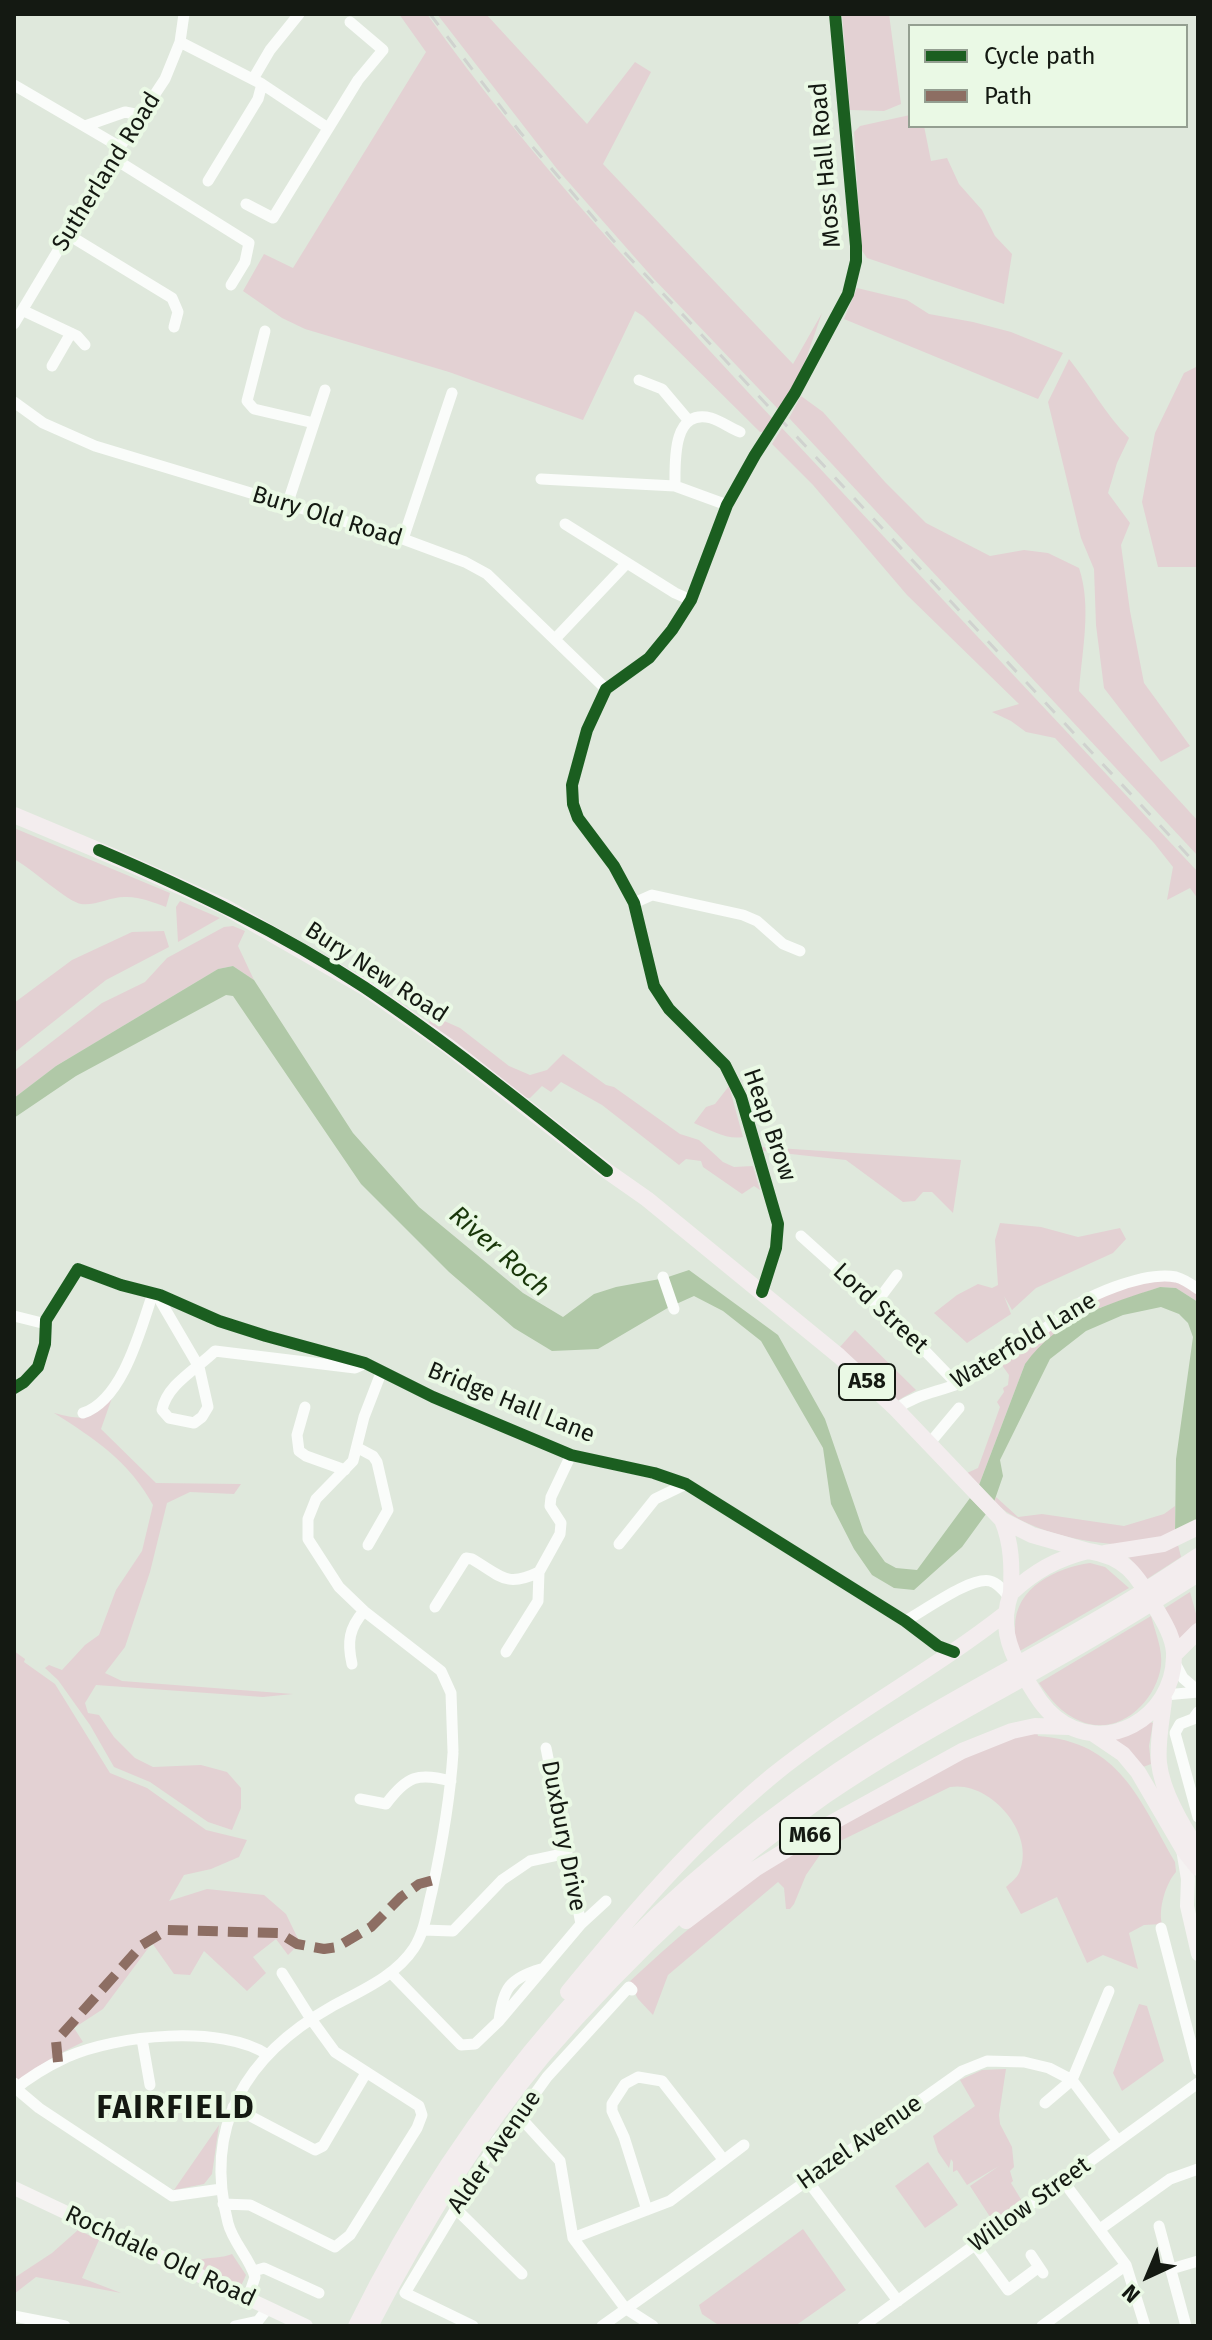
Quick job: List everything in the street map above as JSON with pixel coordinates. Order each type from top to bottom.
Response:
[{"type":"highway","name":"Bury New Road","points":[[14,815],[225,907],[364,987],[448,1046],[647,1199],[839,1356],[896,1409],[997,1514],[1032,1535],[1095,1552]]},
{"type":"highway","name":"Bury New Road","points":[[997,1514],[1009,1537],[1012,1555],[1009,1601]]},
{"type":"highway","points":[[954,1652],[985,1630],[1041,1568],[1060,1558],[1163,1544],[1198,1527]]},
{"type":"highway","name":"A58","points":[[1095,1552],[1122,1562],[1137,1576],[1165,1623],[1174,1658],[1164,1697],[1159,1746],[1161,1772],[1198,1868]]},
{"type":"highway","name":"M66","points":[[1122,1614],[1198,1556]]},
{"type":"highway","name":"M66","points":[[508,2079],[613,1958],[714,1864],[776,1814],[879,1744],[994,1686],[1198,1574]]},
{"type":"highway","name":"A58","points":[[1009,1601],[1005,1632],[1012,1654],[1039,1701],[1069,1727],[1092,1733],[1113,1732],[1135,1725],[1164,1697]]},
{"type":"highway","points":[[1174,1658],[1192,1636]]},
{"type":"highway","name":"M66","points":[[356,2326],[418,2210],[533,2038],[655,1888],[772,1776],[846,1721],[954,1652]]},
{"type":"highway","name":"M66","points":[[370,2326],[423,2228],[499,2115],[542,2058],[652,1938],[824,1797],[994,1686]]},
{"type":"highway","name":"M66","points":[[609,1987],[677,1927],[755,1869],[824,1827],[962,1751],[1012,1731],[1035,1726],[1069,1727]]},
{"type":"highway","name":"A58","points":[[1092,1733],[1123,1754],[1191,1849]]},
{"type":"main road","points":[[1191,1849],[1187,1906],[1198,1954]]},
{"type":"main road","points":[[1187,1906],[1198,1884]]},
{"type":"main road","name":"Rochdale Old Road","points":[[14,2188],[306,2326]]},
{"type":"street","name":"Sutherland Road","points":[[14,324],[116,153],[165,79],[180,42],[184,14]]},
{"type":"street","points":[[208,181],[258,99],[257,82],[270,50],[299,14]]},
{"type":"street","name":"Moss Hall Road","points":[[606,689],[649,658],[691,600],[727,505],[795,393],[848,294],[856,261],[835,14]]},
{"type":"street","points":[[246,204],[273,218],[358,80],[383,50],[350,22]]},
{"type":"street","points":[[180,42],[257,82],[328,128]]},
{"type":"street","points":[[14,85],[85,126],[116,153],[249,243],[245,262],[231,285]]},
{"type":"street","points":[[85,126],[125,112],[140,115]]},
{"type":"street","points":[[67,234],[169,289],[178,312],[174,327]]},
{"type":"street","points":[[24,311],[71,333],[85,345]]},
{"type":"street","points":[[265,331],[247,401],[254,409],[314,423]]},
{"type":"street","points":[[52,366],[71,333]]},
{"type":"street","points":[[639,380],[662,389],[689,421]]},
{"type":"street","points":[[287,505],[325,390]]},
{"type":"street","points":[[403,539],[452,393]]},
{"type":"street","name":"Bury Old Road","points":[[14,402],[43,423],[95,446],[403,539],[465,562],[487,574],[606,689]]},
{"type":"street","points":[[675,486],[676,447],[681,431],[689,421],[706,417],[740,432]]},
{"type":"street","points":[[541,479],[675,486],[727,505]]},
{"type":"street","points":[[565,524],[691,600]]},
{"type":"street","points":[[555,639],[627,563]]},
{"type":"street","name":"Heap Brow","points":[[606,689],[587,730],[576,764],[572,785],[573,804],[582,826],[614,866],[634,903],[654,986],[669,1009],[725,1065],[741,1097],[778,1224],[776,1248],[762,1292]]},
{"type":"street","points":[[634,903],[652,895],[743,915],[757,921],[783,944],[800,951]]},
{"type":"street","name":"Lord Street","points":[[801,1236],[876,1303],[957,1384]]},
{"type":"street","name":"Bridge Hall Lane","points":[[46,1324],[78,1269],[156,1294],[219,1321],[365,1363],[381,1373],[571,1455],[654,1473],[686,1484],[905,1621],[938,1646],[954,1652]]},
{"type":"street","points":[[876,1303],[897,1275]]},
{"type":"street","name":"Waterfold Lane","points":[[896,1409],[914,1396],[957,1384],[976,1375],[1060,1318],[1070,1307],[1133,1281],[1150,1276],[1174,1277],[1198,1289]]},
{"type":"street","points":[[663,1277],[674,1309]]},
{"type":"street","points":[[156,1294],[199,1367],[208,1407],[194,1423],[169,1418],[162,1410],[164,1397],[173,1387],[199,1367],[215,1351],[355,1368],[365,1363]]},
{"type":"street","points":[[83,1413],[105,1399],[124,1371],[156,1294]]},
{"type":"street","points":[[14,1316],[46,1324],[45,1344],[38,1367],[14,1388]]},
{"type":"street","points":[[248,2298],[254,2283],[254,2271],[229,2228],[221,2189],[222,2141],[227,2119],[251,2076],[287,2036],[391,1973],[413,1950],[423,1930],[443,1839],[453,1752],[451,1693],[441,1671],[364,1611],[339,1587],[308,1539],[308,1519],[316,1499],[353,1461],[364,1417],[381,1373]]},
{"type":"street","points":[[305,1407],[297,1435],[299,1451],[345,1470]]},
{"type":"street","points":[[929,1444],[959,1408]]},
{"type":"street","points":[[358,1448],[373,1456],[377,1462],[388,1510],[368,1545]]},
{"type":"street","points":[[506,1652],[538,1601],[539,1572],[560,1534],[561,1523],[550,1506],[571,1455]]},
{"type":"street","points":[[619,1544],[655,1499],[686,1484]]},
{"type":"street","points":[[435,1607],[466,1558],[511,1582],[539,1572]]},
{"type":"street","points":[[905,1621],[973,1582],[994,1582],[1009,1601]]},
{"type":"street","points":[[352,1664],[348,1646],[353,1624],[364,1611]]},
{"type":"street","points":[[1174,1658],[1183,1678],[1198,1692]]},
{"type":"street","points":[[1164,1697],[1198,1692]]},
{"type":"street","points":[[1198,1712],[1193,1719],[1180,1724],[1175,1733],[1198,1817]]},
{"type":"street","name":"Duxbury Drive","points":[[546,1748],[581,1924]]},
{"type":"street","points":[[360,1799],[386,1804],[407,1780],[428,1775],[451,1781]]},
{"type":"street","points":[[423,1930],[453,1931],[502,1880],[530,1861],[567,1853]]},
{"type":"street","points":[[391,1973],[461,2045],[475,2044],[499,2021],[581,1924],[606,1901]]},
{"type":"street","points":[[1161,1928],[1198,2070]]},
{"type":"street","points":[[223,2204],[250,2205],[335,2247],[350,2235],[417,2128],[422,2115],[419,2106],[335,2052],[282,1973]]},
{"type":"street","name":"Alder Avenue","points":[[473,2326],[405,2293],[497,2140],[547,2077],[629,1987],[632,1990]]},
{"type":"street","points":[[1045,2103],[1072,2080],[1109,1991]]},
{"type":"street","points":[[221,2189],[172,2196],[49,2116],[15,2086],[66,2057],[142,2039],[211,2036],[259,2049],[268,2055]]},
{"type":"street","points":[[142,2039],[150,2085]]},
{"type":"street","name":"Hazel Avenue","points":[[602,2326],[962,2071],[987,2061],[1024,2062],[1049,2068],[1072,2080]]},
{"type":"street","points":[[233,2107],[315,2150],[323,2146],[366,2073]]},
{"type":"street","points":[[647,2210],[624,2137],[612,2111],[616,2095],[625,2084],[638,2077],[662,2081],[723,2159]]},
{"type":"street","points":[[1072,2080],[1118,2141]]},
{"type":"street","name":"Willow Street","points":[[863,2326],[1198,2083]]},
{"type":"street","points":[[519,2116],[560,2161],[573,2238],[625,2308],[653,2326]]},
{"type":"street","points":[[573,2238],[670,2201],[744,2145]]},
{"type":"street","points":[[1100,2229],[1170,2179],[1198,2169]]},
{"type":"street","points":[[807,2180],[898,2301]]},
{"type":"street","points":[[1063,2181],[1126,2265],[1145,2326]]},
{"type":"street","points":[[455,2208],[522,2274]]},
{"type":"street","points":[[1159,2226],[1186,2326]]},
{"type":"street","points":[[975,2245],[1008,2290],[1041,2270],[1031,2255]]},
{"type":"street","points":[[1171,2269],[1198,2261]]},
{"type":"street","points":[[1042,2326],[1126,2265]]},
{"type":"street","points":[[254,2271],[264,2268],[319,2293]]},
{"type":"street","points":[[235,2326],[258,2321],[268,2308]]},
{"type":"street","points":[[14,2316],[65,2326]]},
{"type":"shaded area","points":[[399,14],[427,14],[466,68],[550,171],[773,419],[763,432],[635,311],[583,420],[449,372],[305,329],[282,318],[243,291],[264,254],[293,268],[426,52]]},
{"type":"shaded area","points":[[437,14],[486,14],[587,124],[635,62],[651,72],[603,164],[793,364],[822,313],[800,376],[779,410],[653,278],[557,169]]},
{"type":"shaded area","points":[[842,14],[889,14],[901,104],[884,111],[850,110]]},
{"type":"shaded area","points":[[908,115],[908,128],[924,128],[931,161],[947,158],[959,184],[982,210],[995,236],[1012,254],[1004,304],[867,258],[861,249],[854,132],[860,126]]},
{"type":"shaded area","points":[[857,288],[907,300],[929,314],[1011,332],[1063,353],[1038,399],[844,319]]},
{"type":"shaded area","points":[[1069,359],[1129,438],[1108,493],[1130,523],[1121,545],[1144,683],[1190,746],[1161,762],[1104,688],[1096,625],[1094,569],[1081,538],[1048,402]]},
{"type":"shaded area","points":[[1198,366],[1198,565],[1158,567],[1142,502],[1155,433],[1184,373]]},
{"type":"shaded area","points":[[801,396],[823,412],[926,523],[990,556],[1024,550],[1048,553],[1079,568],[1086,613],[1079,691],[1198,821],[1198,856],[789,418]]},
{"type":"shaded area","points":[[782,428],[1198,872],[1198,899],[1190,888],[1167,900],[1173,867],[1055,738],[1026,732],[992,712],[1019,704],[907,595],[813,485],[772,444]]},
{"type":"shaded area","points":[[14,828],[170,893],[166,907],[129,897],[97,903],[75,902],[14,859]]},
{"type":"shaded area","points":[[180,901],[220,918],[178,942],[176,907]]},
{"type":"shaded area","points":[[233,926],[245,931],[238,946],[254,980],[233,966],[218,969],[56,1066],[14,1098],[14,1071],[102,1003],[145,982],[167,958],[224,927]]},
{"type":"shaded area","points":[[164,931],[169,947],[106,980],[14,1053],[14,1003],[72,960],[132,932]]},
{"type":"shaded area","points":[[233,966],[254,980],[353,1133],[419,1207],[523,1293],[563,1317],[594,1294],[660,1279],[671,1306],[598,1349],[552,1351],[514,1328],[449,1272],[361,1184],[233,996],[226,995],[76,1076],[14,1118],[14,1098],[56,1066],[218,969]]},
{"type":"shaded area","points":[[433,1016],[460,1028],[509,1066],[530,1075],[547,1070],[563,1054],[680,1134],[699,1140],[723,1162],[734,1167],[753,1166],[760,1190],[754,1186],[742,1194],[703,1167],[701,1161],[686,1159],[679,1165],[602,1105],[561,1082],[551,1092],[542,1086],[530,1098],[525,1098],[427,1025]]},
{"type":"shaded area","points":[[729,1086],[743,1137],[725,1136],[694,1123]]},
{"type":"shaded area","points":[[762,1147],[961,1160],[953,1213],[932,1192],[923,1192],[915,1201],[903,1202],[846,1160],[763,1151]]},
{"type":"shaded area","points":[[1000,1223],[1041,1227],[1078,1237],[1120,1228],[1126,1239],[1113,1253],[1036,1288],[1012,1310],[1004,1296],[1011,1314],[967,1343],[934,1313],[978,1284],[992,1288],[998,1285],[995,1240]]},
{"type":"shaded area","points":[[689,1270],[778,1335],[825,1419],[864,1533],[885,1562],[896,1568],[917,1570],[970,1498],[986,1514],[962,1547],[914,1590],[894,1588],[872,1575],[854,1549],[831,1504],[823,1448],[761,1341],[723,1311],[694,1296],[674,1305],[665,1278]]},
{"type":"shaded area","points":[[1152,1280],[1182,1281],[1198,1292],[1198,1302],[1176,1288],[1160,1287],[1079,1315],[1025,1364],[979,1485],[967,1473],[978,1468],[1000,1407],[997,1402],[1004,1392],[1003,1388],[1008,1385],[1009,1375],[1001,1364],[1091,1303],[1131,1285]]},
{"type":"shaded area","points":[[1160,1287],[1176,1288],[1198,1302],[1198,1520],[1175,1533],[1176,1459],[1193,1337],[1188,1323],[1179,1314],[1161,1307],[1123,1315],[1086,1331],[1050,1359],[1000,1460],[1003,1476],[994,1502],[979,1485],[1025,1364],[1038,1348],[1069,1324],[1103,1307]]},
{"type":"shaded area","points":[[855,1330],[916,1390],[895,1402],[839,1348]]},
{"type":"shaded area","points":[[113,1395],[101,1429],[156,1483],[241,1484],[234,1494],[190,1492],[167,1503],[150,1572],[125,1647],[105,1673],[122,1681],[293,1694],[263,1697],[96,1685],[85,1703],[88,1713],[99,1715],[114,1737],[135,1758],[153,1767],[201,1765],[227,1772],[241,1788],[241,1808],[232,1830],[208,1822],[150,1782],[114,1767],[90,1725],[58,1680],[45,1668],[49,1665],[62,1670],[99,1635],[116,1590],[142,1551],[153,1505],[144,1489],[110,1452],[54,1413],[87,1417],[99,1410]]},
{"type":"shaded area","points":[[996,1497],[1018,1517],[1042,1514],[1124,1526],[1164,1514],[1175,1506],[1175,1533],[1138,1544],[1082,1540],[1024,1522],[994,1502]]},
{"type":"shaded area","points":[[1178,1545],[1181,1557],[1147,1579],[1127,1555]]},
{"type":"shaded area","points":[[1090,1563],[1105,1567],[1129,1588],[1018,1652],[1015,1630],[1017,1613],[1030,1590],[1064,1569]]},
{"type":"shaded area","points":[[1190,1592],[1198,1621],[1179,1640],[1165,1608]]},
{"type":"shaded area","points":[[1151,1616],[1161,1666],[1152,1692],[1133,1713],[1108,1725],[1094,1725],[1067,1714],[1047,1695],[1039,1683]]},
{"type":"shaded area","points":[[14,1651],[55,1684],[110,1773],[147,1788],[206,1830],[247,1840],[239,1857],[211,1869],[184,1875],[169,1901],[207,1889],[264,1895],[286,1914],[300,1943],[288,1955],[276,1939],[253,1957],[266,1973],[247,1991],[204,1951],[190,1975],[174,1974],[152,1943],[103,2009],[74,2028],[83,2042],[18,2080],[14,2075]]},
{"type":"shaded area","points":[[1153,1723],[1149,1746],[1151,1764],[1143,1767],[1114,1739]]},
{"type":"shaded area","points":[[1037,1732],[1038,1736],[1089,1749],[1108,1762],[1137,1796],[1175,1862],[1176,1872],[1162,1904],[1162,1924],[1144,1925],[1129,1933],[1138,1969],[1103,1955],[1087,1963],[1057,1897],[1021,1914],[1006,1887],[1018,1875],[1023,1858],[1016,1827],[994,1801],[980,1792],[965,1787],[950,1787],[824,1849],[806,1875],[790,1909],[786,1909],[784,1888],[778,1882],[668,1975],[653,2015],[638,1999],[629,1982],[698,1921],[771,1866],[962,1758]]},
{"type":"shaded area","points":[[1139,2004],[1147,2006],[1164,2061],[1122,2091],[1113,2073]]},
{"type":"shaded area","points":[[1006,2069],[1000,2124],[1012,2147],[1014,2167],[1010,2171],[1011,2183],[1022,2201],[992,2220],[970,2186],[999,2166],[967,2185],[957,2170],[953,2172],[951,2159],[949,2168],[938,2152],[933,2136],[975,2106],[960,2080],[982,2070]]},
{"type":"shaded area","points":[[219,2125],[212,2174],[204,2184],[174,2190]]},
{"type":"shaded area","points":[[928,2162],[958,2205],[925,2228],[895,2186]]},
{"type":"shaded area","points":[[803,2229],[846,2290],[795,2326],[720,2326],[702,2314],[699,2305]]},
{"type":"shaded area","points":[[78,2230],[99,2240],[82,2278],[121,2293],[36,2277],[14,2294],[14,2278],[52,2253]]},
{"type":"shaded area","points":[[232,2254],[246,2275],[241,2286],[191,2264],[201,2259]]},
{"type":"railway","points":[[430,14],[520,132],[612,239],[1198,866]]},
{"type":"marked path","points":[[58,2062],[56,2041],[142,1945],[167,1930],[279,1933],[297,1944],[324,1949],[337,1947],[371,1927],[419,1884],[434,1880]]},
{"type":"cycle path","points":[[762,1292],[776,1248],[778,1224],[741,1097],[725,1065],[669,1009],[654,986],[634,903],[614,866],[578,818],[573,804],[572,785],[587,730],[606,689],[649,658],[691,600],[727,505],[795,393],[848,294],[856,261],[856,246],[835,14]]},
{"type":"cycle path","points":[[99,850],[234,912],[364,987],[457,1053],[607,1171]]},
{"type":"cycle path","points":[[14,1388],[38,1367],[45,1344],[46,1320],[78,1269],[160,1295],[219,1321],[365,1363],[433,1397],[571,1455],[654,1473],[686,1484],[905,1621],[938,1646],[954,1652]]},
{"type":"district","name":"FAIRFIELD","points":[[176,2109]]},
{"type":"water label","name":"River Roch","points":[[499,1252]]}]
